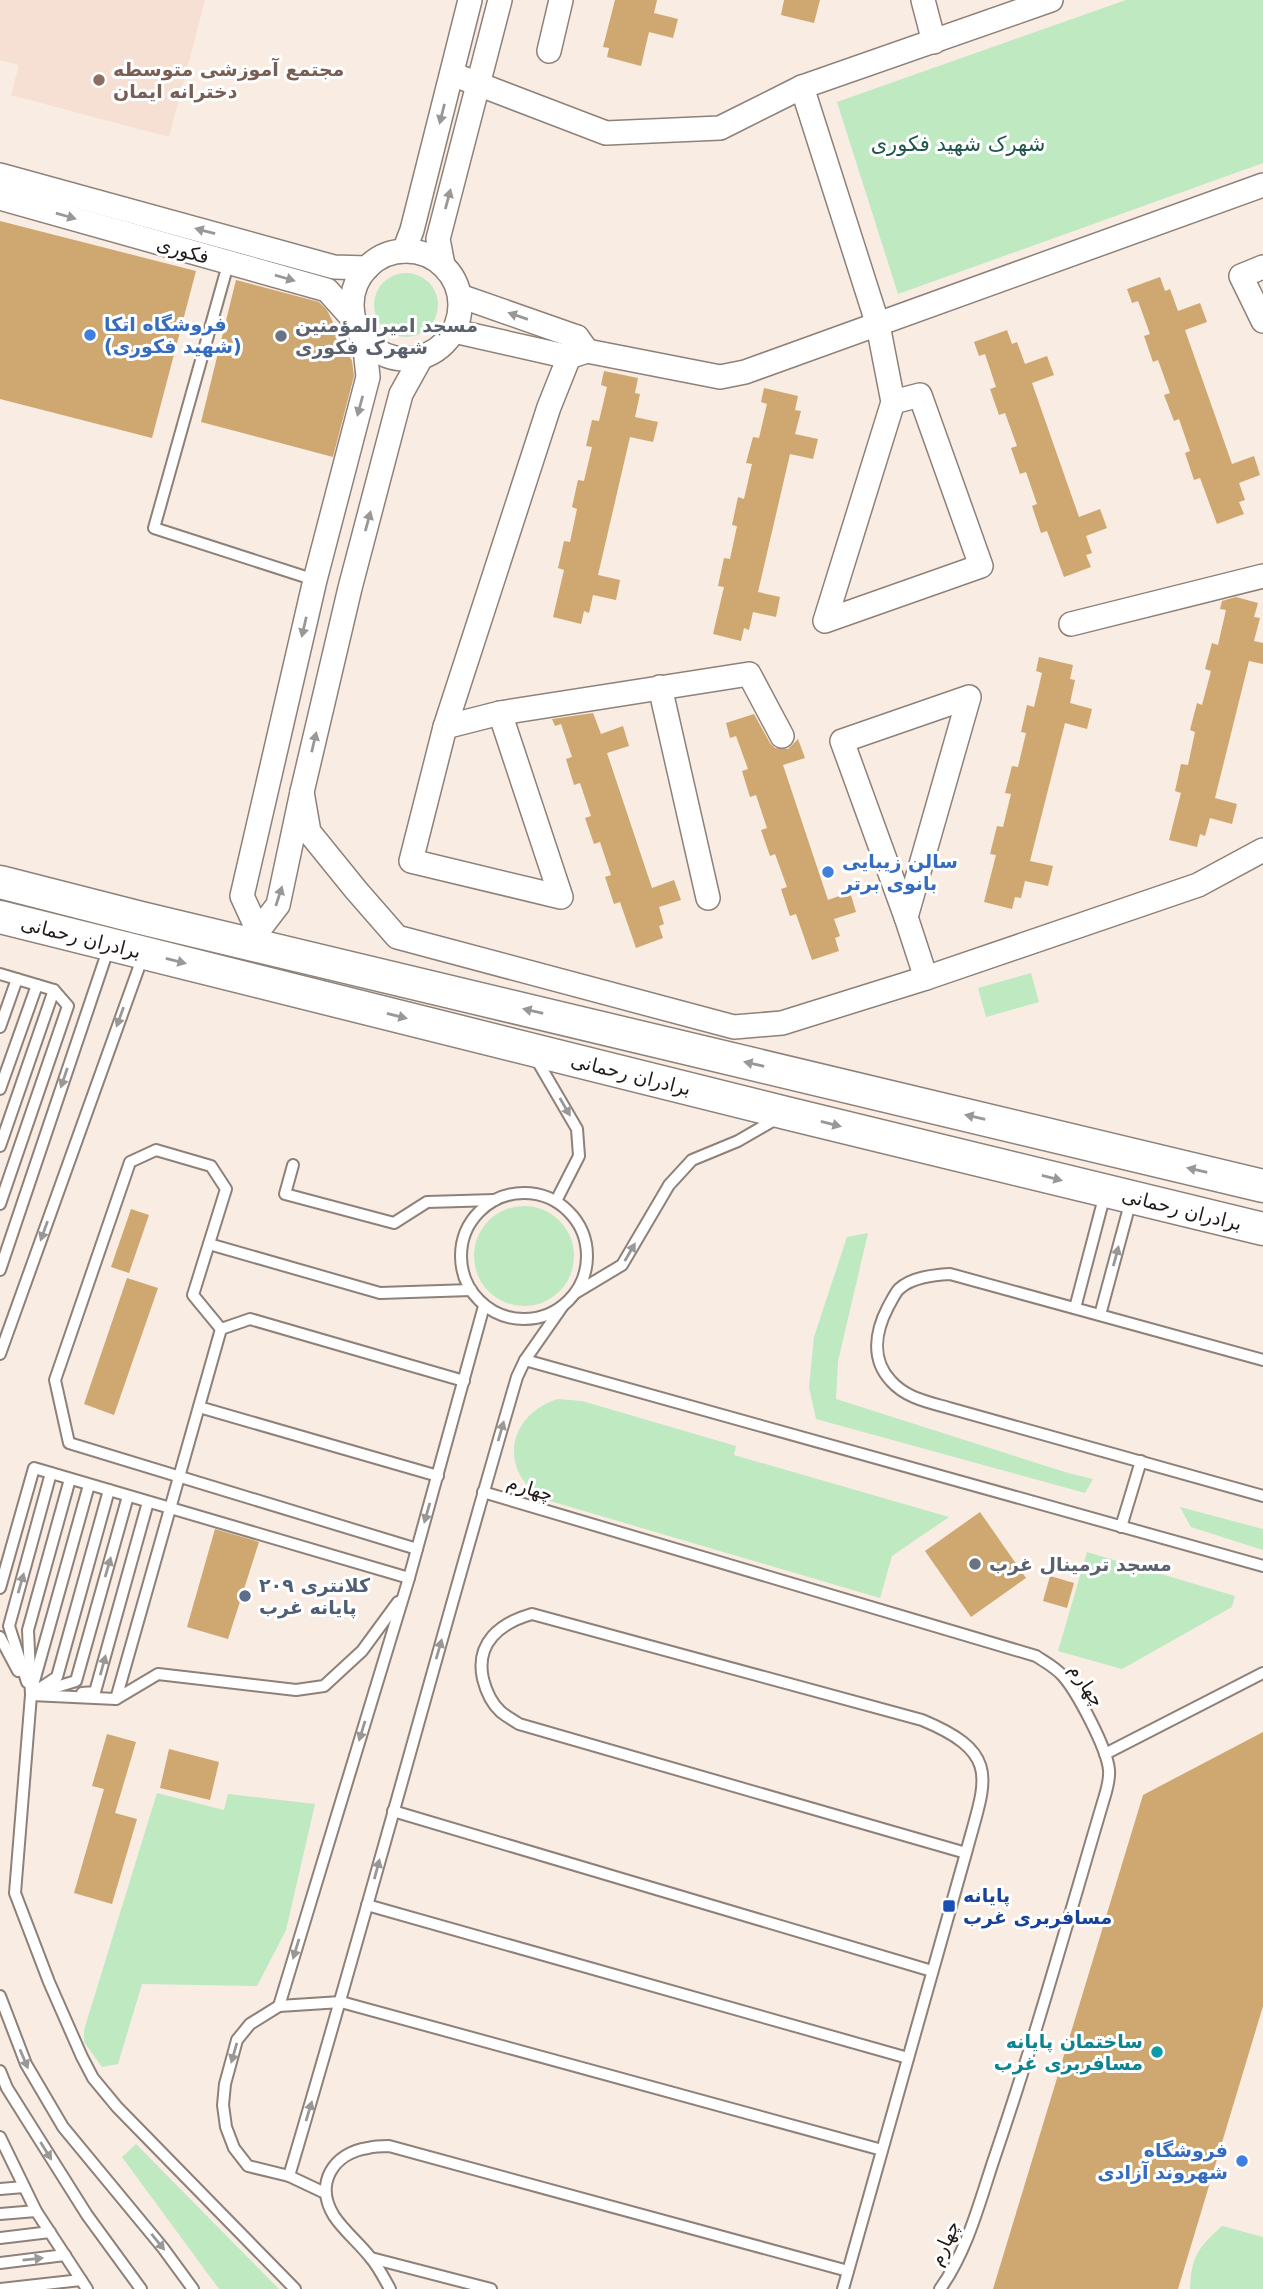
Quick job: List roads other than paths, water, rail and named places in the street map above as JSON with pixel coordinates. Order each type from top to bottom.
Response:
[{"type":"main road","name":"برادران رحمانی","points":[[0,882],[256,938],[1263,1186]]},
{"type":"main road","name":"برادران رحمانی","points":[[0,917],[1263,1229]]},
{"type":"street","points":[[404,251],[412,230],[470,0]]},
{"type":"street","points":[[443,265],[438,239],[500,0]]},
{"type":"street","points":[[549,51],[561,0]]},
{"type":"street","points":[[923,0],[934,42]]},
{"type":"street","points":[[452,74],[606,133],[720,128],[802,87],[1051,0]]},
{"type":"street","points":[[802,87],[878,325],[893,402],[825,621],[981,566],[920,395],[893,402]]},
{"type":"street","name":"فکوری","points":[[0,175],[334,267],[367,268]]},
{"type":"street","points":[[454,331],[577,348],[720,376],[745,372],[1263,185]]},
{"type":"street","name":"فکوری","points":[[0,198],[327,290],[359,330]]},
{"type":"street","points":[[256,938],[242,896],[315,580],[368,377],[352,306],[354,292],[358,279],[367,268],[390,253],[418,252],[432,257],[451,274],[460,296],[461,308],[454,331],[440,347],[421,358],[393,358],[380,353],[359,330]]},
{"type":"street","points":[[1263,267],[1241,276],[1263,321]]},
{"type":"street","points":[[460,296],[577,348]]},
{"type":"street","points":[[500,713],[561,897],[411,861],[445,727],[549,407],[577,348]]},
{"type":"street","points":[[256,938],[278,905],[350,588],[401,394],[421,358]]},
{"type":"street","points":[[1071,624],[1263,576]]},
{"type":"street","points":[[315,580],[350,588]]},
{"type":"street","points":[[445,727],[500,713],[749,674],[782,736]]},
{"type":"street","points":[[660,687],[708,898]]},
{"type":"street","points":[[906,917],[969,697],[842,741],[926,978]]},
{"type":"street","points":[[302,792],[309,832],[397,937],[734,1027],[782,1023],[926,978],[1198,886],[1263,850]]},
{"type":"street","points":[[254,847],[290,857]]},
{"type":"lane","points":[[225,275],[154,528],[315,580]]},
{"type":"lane","points":[[0,1269],[110,944]]},
{"type":"lane","points":[[0,1354],[144,953]]},
{"type":"lane","points":[[0,974],[54,990],[68,1006],[0,1204]]},
{"type":"lane","points":[[0,1027],[17,979]]},
{"type":"lane","points":[[0,1089],[37,985]]},
{"type":"lane","points":[[0,1146],[54,990]]},
{"type":"lane","points":[[530,1048],[577,1129],[579,1156],[556,1201]]},
{"type":"lane","points":[[289,2176],[341,2002],[517,1377],[525,1360],[562,1307],[577,1292],[622,1265],[669,1185],[692,1160],[737,1140],[786,1113]]},
{"type":"lane","points":[[221,1329],[193,1295],[226,1189],[211,1166],[156,1150],[130,1162],[55,1380],[69,1443],[417,1549]]},
{"type":"lane","points":[[292,1165],[285,1194],[394,1223],[427,1202],[495,1200]]},
{"type":"lane","points":[[562,1307],[544,1317],[523,1320],[503,1316],[484,1306],[471,1290],[463,1271],[461,1250],[467,1230],[479,1212],[495,1200],[515,1193],[536,1194],[556,1201],[572,1214],[583,1232],[588,1252],[586,1273],[577,1292]]},
{"type":"lane","points":[[1075,1308],[1119,1194]]},
{"type":"lane","points":[[1100,1315],[1119,1194]]},
{"type":"lane","points":[[209,1244],[380,1293],[471,1290]]},
{"type":"lane","points":[[1263,1360],[950,1274],[932,1275],[899,1289],[878,1332],[877,1352],[880,1367],[906,1394],[1263,1496]]},
{"type":"lane","points":[[279,2006],[404,1595],[484,1306]]},
{"type":"lane","points":[[221,1329],[250,1320],[464,1381]]},
{"type":"lane","points":[[116,1699],[221,1329]]},
{"type":"lane","points":[[525,1360],[1263,1566]]},
{"type":"lane","points":[[199,1407],[438,1476]]},
{"type":"lane","points":[[1121,1527],[1141,1461]]},
{"type":"lane","points":[[0,1588],[34,1468],[409,1577]]},
{"type":"lane","points":[[31,1695],[9,1626],[51,1474]]},
{"type":"lane","points":[[70,1479],[28,1630],[31,1695],[15,1893],[49,1982],[87,2067],[104,2093],[295,2289]]},
{"type":"lane","points":[[31,1695],[89,1485]]},
{"type":"lane","points":[[31,1695],[57,1677],[109,1490]]},
{"type":"lane","name":"چهارم","points":[[483,1492],[1036,1656],[1063,1676],[1097,1733],[1109,1768],[1104,1802],[1012,2108],[968,2236],[940,2289]]},
{"type":"lane","points":[[31,1695],[76,1681],[128,1496]]},
{"type":"lane","points":[[31,1695],[95,1692],[148,1502]]},
{"type":"lane","points":[[31,1695],[116,1699],[158,1674],[296,1690],[324,1686],[362,1651],[404,1595]]},
{"type":"lane","points":[[843,2289],[883,2150],[932,1971],[966,1853],[982,1795],[984,1772],[978,1758],[965,1742],[922,1720],[532,1614],[516,1619],[499,1630],[483,1648],[481,1670],[487,1693],[499,1711],[519,1724],[966,1853]]},
{"type":"lane","points":[[0,1637],[31,1695]]},
{"type":"lane","points":[[1105,1754],[1263,1673]]},
{"type":"lane","points":[[393,1811],[932,1971]]},
{"type":"lane","points":[[367,1905],[908,2058]]},
{"type":"lane","points":[[0,1996],[26,2064],[63,2127],[163,2248],[193,2289]]},
{"type":"lane","points":[[325,2193],[289,2176],[248,2166],[234,2148],[226,2127],[223,2105],[225,2084],[237,2040],[250,2024],[279,2006],[341,2002],[883,2150]]},
{"type":"lane","points":[[0,2071],[7,2088],[86,2215],[141,2289]]},
{"type":"lane","points":[[0,2137],[6,2162],[84,2285],[0,2289]]},
{"type":"lane","points":[[390,2289],[371,2258],[333,2215],[325,2193],[328,2175],[334,2166],[343,2158],[365,2148],[389,2146],[848,2271]]},
{"type":"lane","points":[[0,2189],[24,2187]]},
{"type":"lane","points":[[0,2214],[36,2211]]},
{"type":"lane","points":[[0,2238],[50,2232]]},
{"type":"lane","points":[[0,2263],[65,2255]]},
{"type":"lane","points":[[371,2258],[492,2289]]},
{"type":"place","name":"مجتمع آموزشی متوسطه دخترانه ایمان","points":[[99,80]]},
{"type":"place","name":"فروشگاه اتکا (شهید فکوری)","points":[[90,335]]},
{"type":"place","name":"مسجد امیرالمؤمنین شهرک فکوری","points":[[281,336]]},
{"type":"place","name":"سالن زیبایی بانوی برتر","points":[[828,872]]},
{"type":"place","name":"مسجد ترمینال غرب","points":[[975,1564]]},
{"type":"place","name":"کلانتری ۲۰۹ پایانه غرب","points":[[245,1596]]},
{"type":"place","name":"پایانه مسافربری غرب","points":[[949,1906]]},
{"type":"place","name":"ساختمان پایانه مسافربری غرب","points":[[1157,2052]]},
{"type":"place","name":"فروشگاه شهروند آزادی","points":[[1242,2161]]},
{"type":"district","name":"شهرک شهید فکوری","points":[[958,144]]}]
